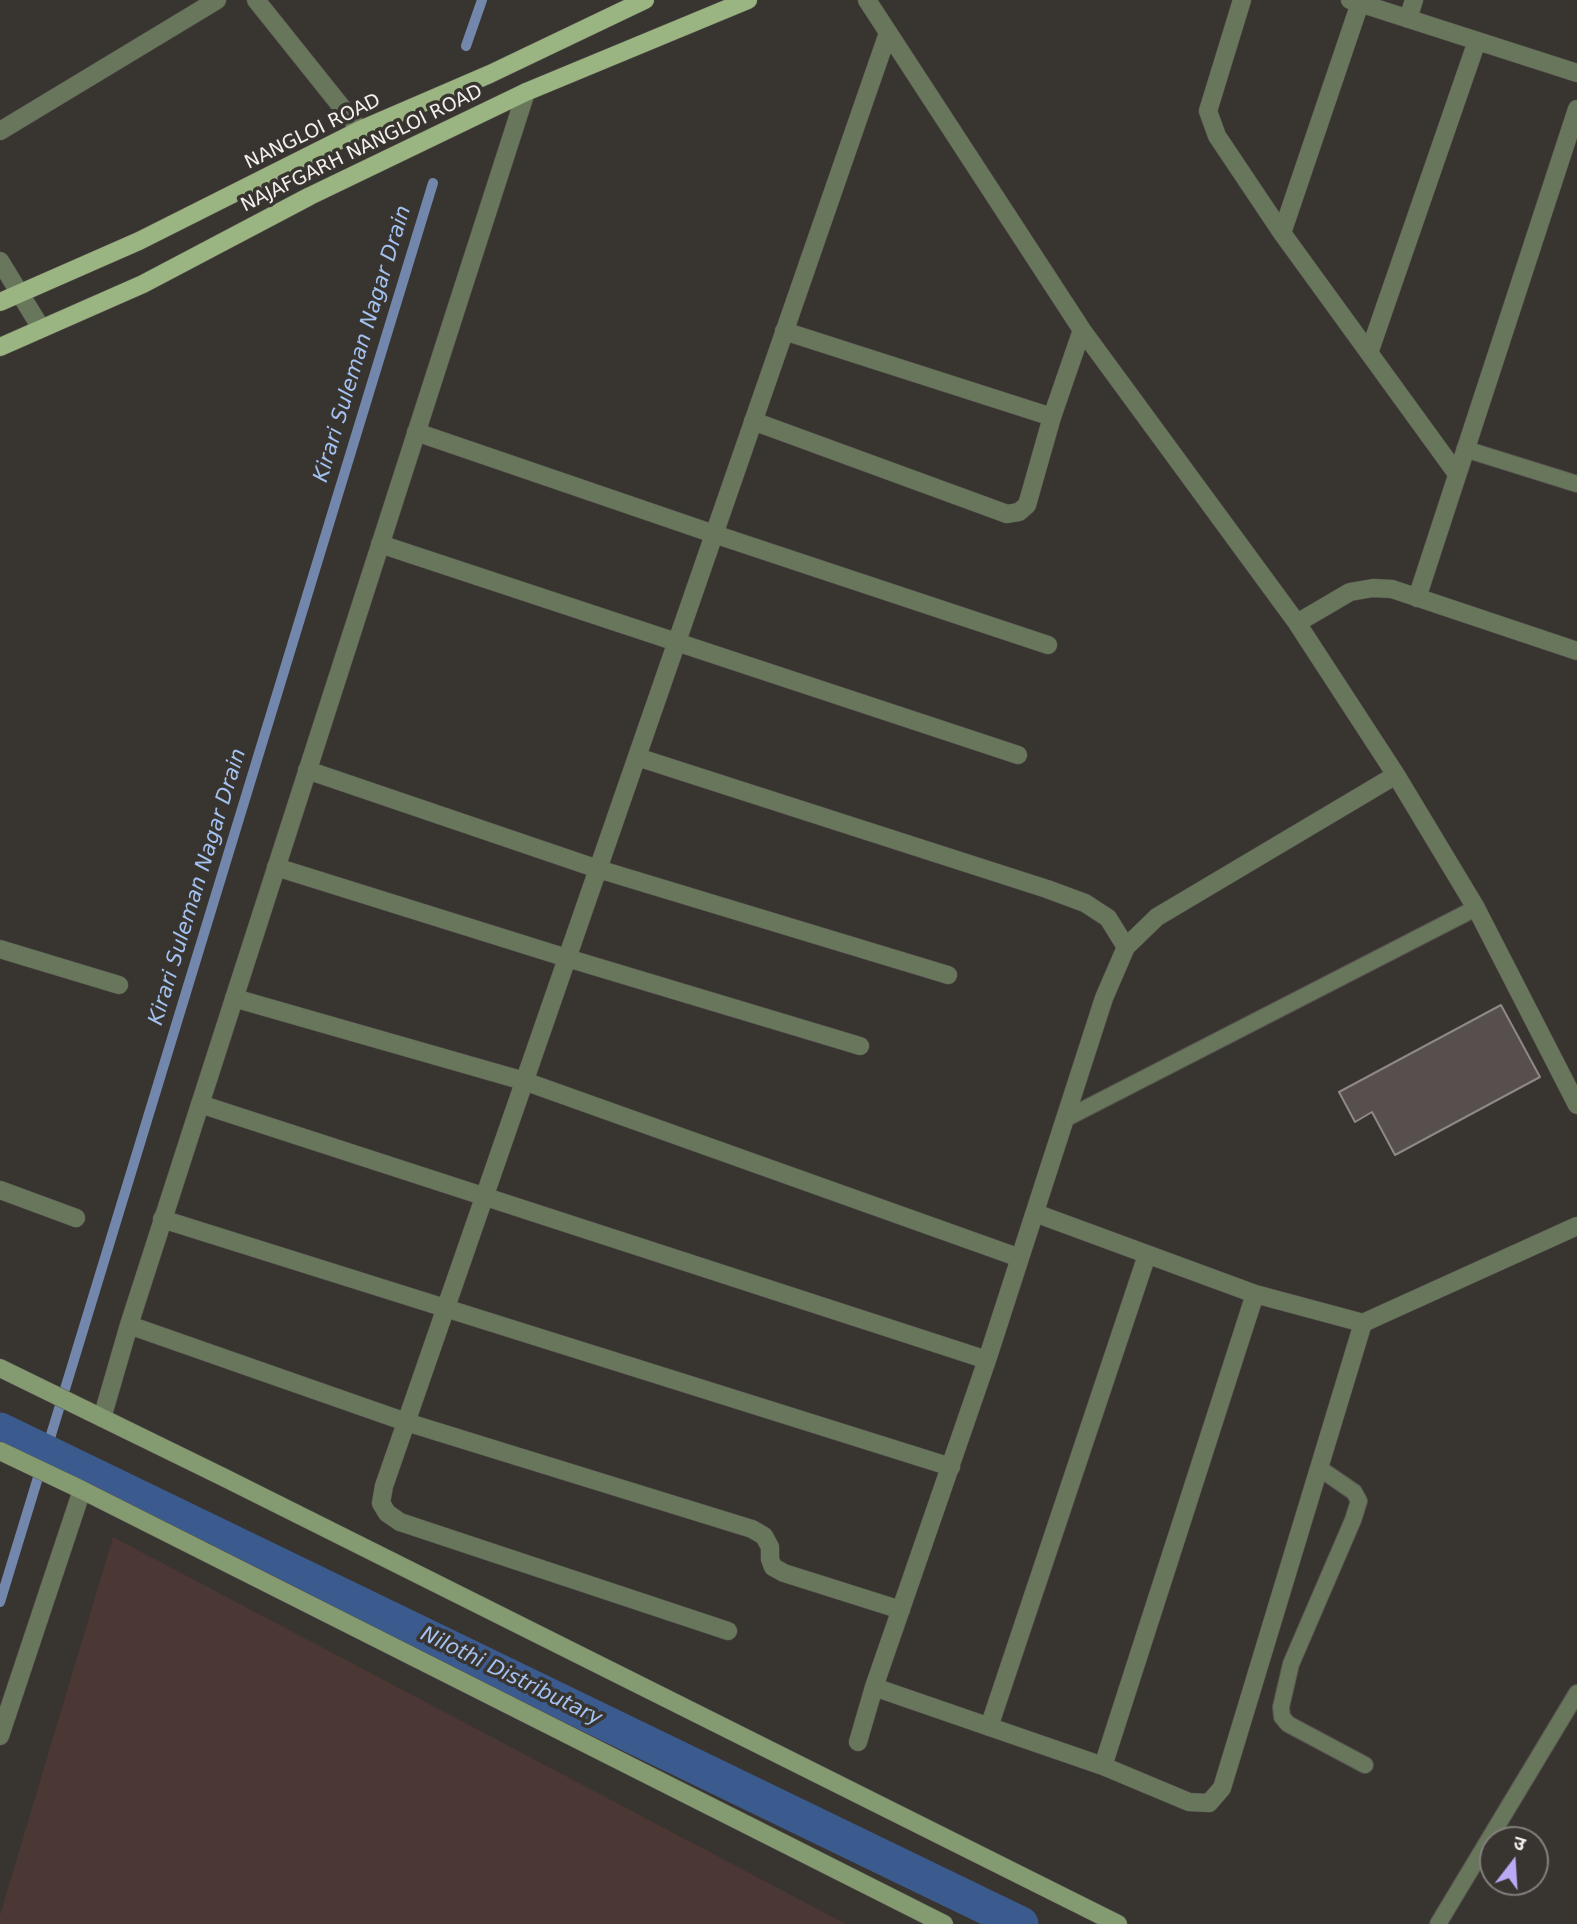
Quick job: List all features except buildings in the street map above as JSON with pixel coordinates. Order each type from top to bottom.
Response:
[{"type":"main road","name":"NANGLOI ROAD","points":[[0,302],[139,242],[360,130],[490,74],[645,0]]},
{"type":"main road","name":"NAJAFGARH NANGLOI ROAD","points":[[0,347],[143,284],[310,196],[526,92],[748,0]]},
{"type":"street","points":[[0,131],[217,0]]},
{"type":"street","points":[[256,0],[360,130]]},
{"type":"street","points":[[867,0],[1082,330],[1297,623],[1396,775],[1476,908],[1577,1105]]},
{"type":"street","points":[[1242,0],[1208,111],[1217,136],[1282,233],[1457,474]]},
{"type":"street","points":[[1408,19],[1414,0]]},
{"type":"street","points":[[1282,233],[1355,2],[1577,73]]},
{"type":"street","points":[[728,1630],[400,1522],[387,1513],[381,1503],[383,1486],[888,33]]},
{"type":"street","points":[[1369,353],[1477,41]]},
{"type":"street","points":[[97,1416],[129,1325],[526,92]]},
{"type":"street","points":[[1417,598],[1577,109]]},
{"type":"street","points":[[0,261],[41,328]]},
{"type":"street","points":[[753,421],[1007,514],[1019,512],[1027,505],[1052,417],[1082,330]]},
{"type":"street","points":[[784,331],[1052,417]]},
{"type":"street","points":[[416,432],[1048,645]]},
{"type":"street","points":[[380,544],[1018,755]]},
{"type":"street","points":[[1297,623],[1350,592],[1373,588],[1392,589],[1577,651]]},
{"type":"street","points":[[637,757],[1085,903],[1108,918],[1126,947]]},
{"type":"street","points":[[307,771],[598,869],[948,975]]},
{"type":"street","points":[[858,1742],[874,1687],[987,1360],[1104,998],[1126,947],[1157,916],[1396,775]]},
{"type":"street","points":[[276,867],[860,1046]]},
{"type":"street","points":[[0,949],[119,985]]},
{"type":"street","points":[[234,998],[524,1081],[1020,1258]]},
{"type":"street","points":[[200,1104],[987,1360]]},
{"type":"street","points":[[0,1190],[76,1218]]},
{"type":"street","points":[[1035,1213],[1255,1294],[1363,1323],[1577,1226]]},
{"type":"street","points":[[162,1219],[951,1467]]},
{"type":"street","points":[[989,1727],[1147,1255]]},
{"type":"street","points":[[1103,1766],[1255,1294]]},
{"type":"street","points":[[874,1687],[1103,1766],[1189,1802],[1209,1802],[1222,1788],[1363,1323]]},
{"type":"street","points":[[129,1325],[406,1422],[751,1529],[764,1536],[771,1547],[770,1559],[773,1567],[784,1573],[901,1610]]},
{"type":"street","points":[[0,1368],[1118,1924]]},
{"type":"street","points":[[0,1451],[944,1924]]},
{"type":"street","points":[[0,1736],[82,1490]]},
{"type":"lane","points":[[1465,449],[1577,484]]},
{"type":"lane","points":[[1065,1119],[1476,908]]},
{"type":"lane","points":[[1319,1468],[1353,1492],[1359,1501],[1290,1664],[1281,1707],[1282,1717],[1289,1724],[1365,1765]]},
{"type":"lane","points":[[1438,1924],[1577,1693]]},
{"type":"shaded area","points":[[113,1537],[846,1924],[0,1924],[0,1915]]},
{"type":"waterway","name":"Kirari Suleman Nagar Drain","points":[[466,46],[482,0]]},
{"type":"waterway","name":"Kirari Suleman Nagar Drain","points":[[0,1602],[433,183]]},
{"type":"waterway","name":"Nilothi Distributary","points":[[0,1430],[1021,1924]]}]
